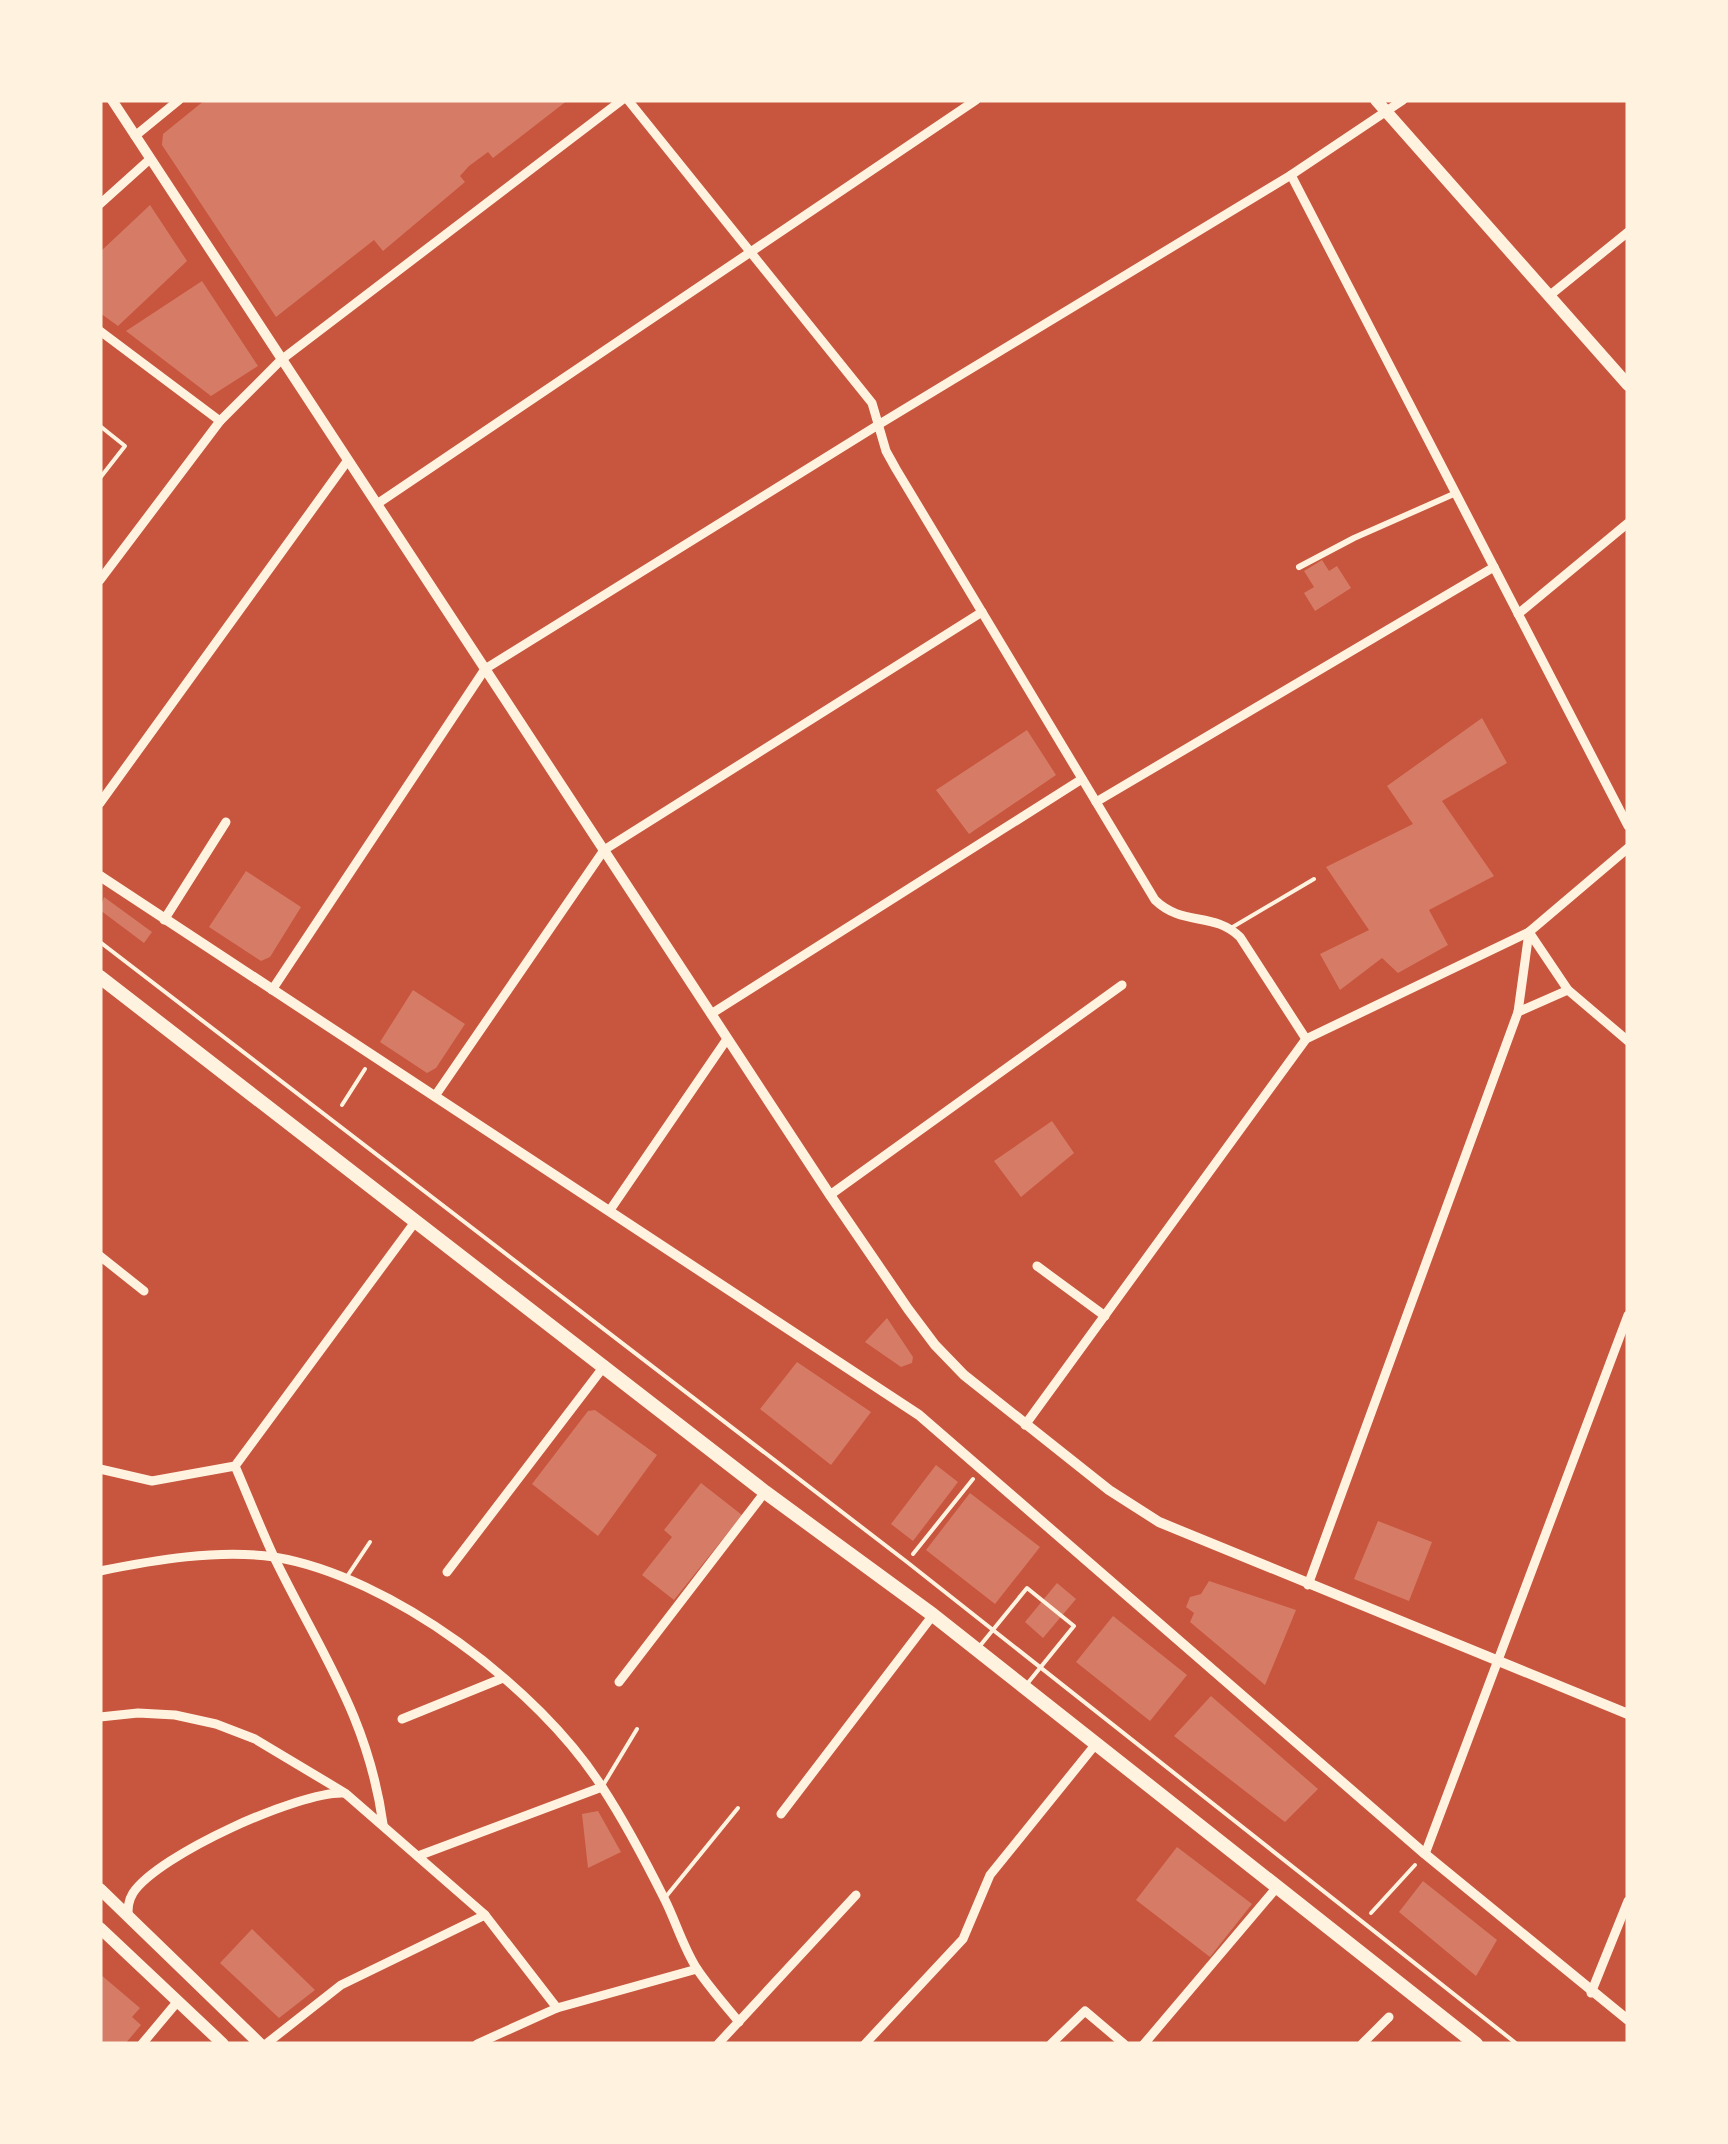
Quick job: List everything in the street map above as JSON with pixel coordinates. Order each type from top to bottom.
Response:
[{"type":"main road","points":[[1376,100],[1628,385]]},
{"type":"main road","points":[[100,977],[765,1492],[933,1615],[1476,2044]]},
{"type":"main road","points":[[100,1889],[263,2044]]},
{"type":"main road","points":[[100,1928],[223,2044]]},
{"type":"street","points":[[112,100],[830,1196],[935,1345],[964,1375],[1026,1425],[1109,1490],[1159,1522],[1628,1714]]},
{"type":"street","points":[[135,136],[179,100]]},
{"type":"street","points":[[100,580],[220,420],[281,360],[625,100],[872,403],[896,469],[1155,900],[1169,913],[1219,921],[1231,928],[1306,1039]]},
{"type":"street","points":[[376,504],[976,100]]},
{"type":"street","points":[[272,990],[485,670],[1388,114],[1403,100]]},
{"type":"street","points":[[100,204],[150,159]]},
{"type":"street","points":[[1291,174],[1628,826]]},
{"type":"street","points":[[1549,296],[1628,232]]},
{"type":"street","points":[[100,331],[220,420]]},
{"type":"street","points":[[100,804],[348,460]]},
{"type":"street","points":[[1299,567],[1354,538],[1456,494]]},
{"type":"street","points":[[1518,614],[1628,523]]},
{"type":"street","points":[[1096,802],[1494,567]]},
{"type":"street","points":[[435,1096],[604,850],[982,612]]},
{"type":"street","points":[[711,1014],[1082,779]]},
{"type":"street","points":[[164,920],[226,822]]},
{"type":"street","points":[[1026,1425],[1306,1039],[1529,932],[1628,848]]},
{"type":"street","points":[[100,876],[875,1383],[982,1468],[1425,1854],[1590,1993],[1628,2020]]},
{"type":"street","points":[[1529,932],[1568,990],[1628,1041]]},
{"type":"street","points":[[1308,1585],[1518,1012],[1529,932]]},
{"type":"street","points":[[830,1196],[1122,985]]},
{"type":"street","points":[[1518,1012],[1568,990]]},
{"type":"street","points":[[610,1210],[728,1039]]},
{"type":"street","points":[[100,1469],[152,1481],[235,1466],[415,1222]]},
{"type":"street","points":[[100,1256],[144,1291]]},
{"type":"street","points":[[1037,1266],[1105,1316]]},
{"type":"street","points":[[1425,1854],[1628,1315]]},
{"type":"street","points":[[447,1572],[605,1365]]},
{"type":"street","points":[[235,1466],[275,1558],[360,1726],[383,1824]]},
{"type":"street","points":[[618,1682],[765,1492]]},
{"type":"street","points":[[100,1571],[208,1557],[275,1558],[346,1578],[422,1618],[503,1678],[562,1732],[602,1787],[664,1899],[697,1969],[738,2022]]},
{"type":"street","points":[[781,1814],[933,1615]]},
{"type":"street","points":[[402,1719],[503,1678]]},
{"type":"street","points":[[100,1716],[174,1715],[216,1724],[255,1739],[345,1793],[485,1915],[556,2008]]},
{"type":"street","points":[[865,2044],[963,1939],[990,1876],[1095,1744]]},
{"type":"street","points":[[418,1856],[602,1787]]},
{"type":"street","points":[[128,1916],[128,1903],[137,1888],[191,1850],[302,1798],[345,1793]]},
{"type":"street","points":[[1144,2044],[1278,1886]]},
{"type":"street","points":[[718,2044],[856,1895]]},
{"type":"street","points":[[1590,1993],[1628,1901]]},
{"type":"street","points":[[263,2044],[341,1985],[485,1915]]},
{"type":"street","points":[[477,2044],[556,2008],[697,1969]]},
{"type":"street","points":[[142,2044],[178,2001]]},
{"type":"street","points":[[1051,2044],[1085,2011],[1124,2044]]},
{"type":"street","points":[[1362,2044],[1388,2017]]},
{"type":"lane","points":[[100,426],[125,446],[100,478]]},
{"type":"lane","points":[[1231,928],[1314,879]]},
{"type":"lane","points":[[100,942],[907,1562],[1518,2044]]},
{"type":"lane","points":[[346,1578],[370,1542]]},
{"type":"lane","points":[[976,1650],[1027,1588],[1074,1626],[1024,1687]]},
{"type":"lane","points":[[602,1787],[636,1729]]},
{"type":"lane","points":[[664,1899],[738,1808]]},
{"type":"path","points":[[342,1104],[372,1056]]},
{"type":"path","points":[[907,1562],[982,1468]]},
{"type":"path","points":[[1363,1922],[1425,1854]]},
{"type":"building","points":[[205,100],[568,100],[493,158],[488,152],[469,166],[460,176],[465,182],[383,251],[374,240],[276,317],[162,145],[163,134]]},
{"type":"building","points":[[150,205],[187,261],[118,326],[100,313],[100,252]]},
{"type":"building","points":[[202,281],[258,366],[211,396],[126,331]]},
{"type":"building","points":[[1322,560],[1329,571],[1337,566],[1351,588],[1315,611],[1304,593],[1314,587],[1304,571]]},
{"type":"building","points":[[1482,718],[1507,763],[1442,801],[1494,876],[1429,910],[1448,945],[1398,973],[1382,958],[1340,990],[1320,954],[1369,930],[1326,867],[1413,824],[1387,786]]},
{"type":"building","points":[[1027,730],[1056,775],[969,834],[936,790]]},
{"type":"building","points":[[246,871],[301,907],[270,957],[261,961],[209,927]]},
{"type":"building","points":[[104,897],[152,932],[144,943],[100,910]]},
{"type":"building","points":[[413,990],[465,1024],[436,1068],[427,1073],[380,1042]]},
{"type":"building","points":[[1052,1121],[1074,1153],[1021,1197],[994,1161]]},
{"type":"building","points":[[887,1318],[913,1357],[912,1363],[901,1367],[865,1342]]},
{"type":"building","points":[[797,1362],[871,1412],[831,1465],[760,1409]]},
{"type":"building","points":[[595,1410],[657,1455],[598,1536],[532,1484],[588,1411]]},
{"type":"building","points":[[936,1465],[958,1482],[913,1541],[891,1524]]},
{"type":"building","points":[[701,1483],[742,1515],[674,1600],[642,1575],[672,1537],[664,1530]]},
{"type":"building","points":[[970,1493],[1040,1547],[995,1604],[926,1550]]},
{"type":"building","points":[[1378,1521],[1432,1542],[1409,1601],[1354,1579]]},
{"type":"building","points":[[1209,1581],[1296,1610],[1265,1685],[1190,1622],[1194,1613],[1186,1607],[1190,1597],[1201,1594]]},
{"type":"building","points":[[1057,1583],[1076,1599],[1043,1638],[1025,1622]]},
{"type":"building","points":[[1113,1616],[1187,1675],[1150,1721],[1076,1662]]},
{"type":"building","points":[[1211,1696],[1318,1789],[1285,1822],[1174,1736]]},
{"type":"building","points":[[598,1811],[621,1852],[588,1868],[582,1814]]},
{"type":"building","points":[[1177,1847],[1252,1904],[1210,1957],[1136,1900]]},
{"type":"building","points":[[1423,1881],[1497,1940],[1476,1976],[1399,1912]]},
{"type":"building","points":[[252,1929],[315,1990],[279,2018],[220,1963]]},
{"type":"building","points":[[100,1974],[140,2008],[132,2017],[141,2025],[125,2044],[100,2044]]}]
